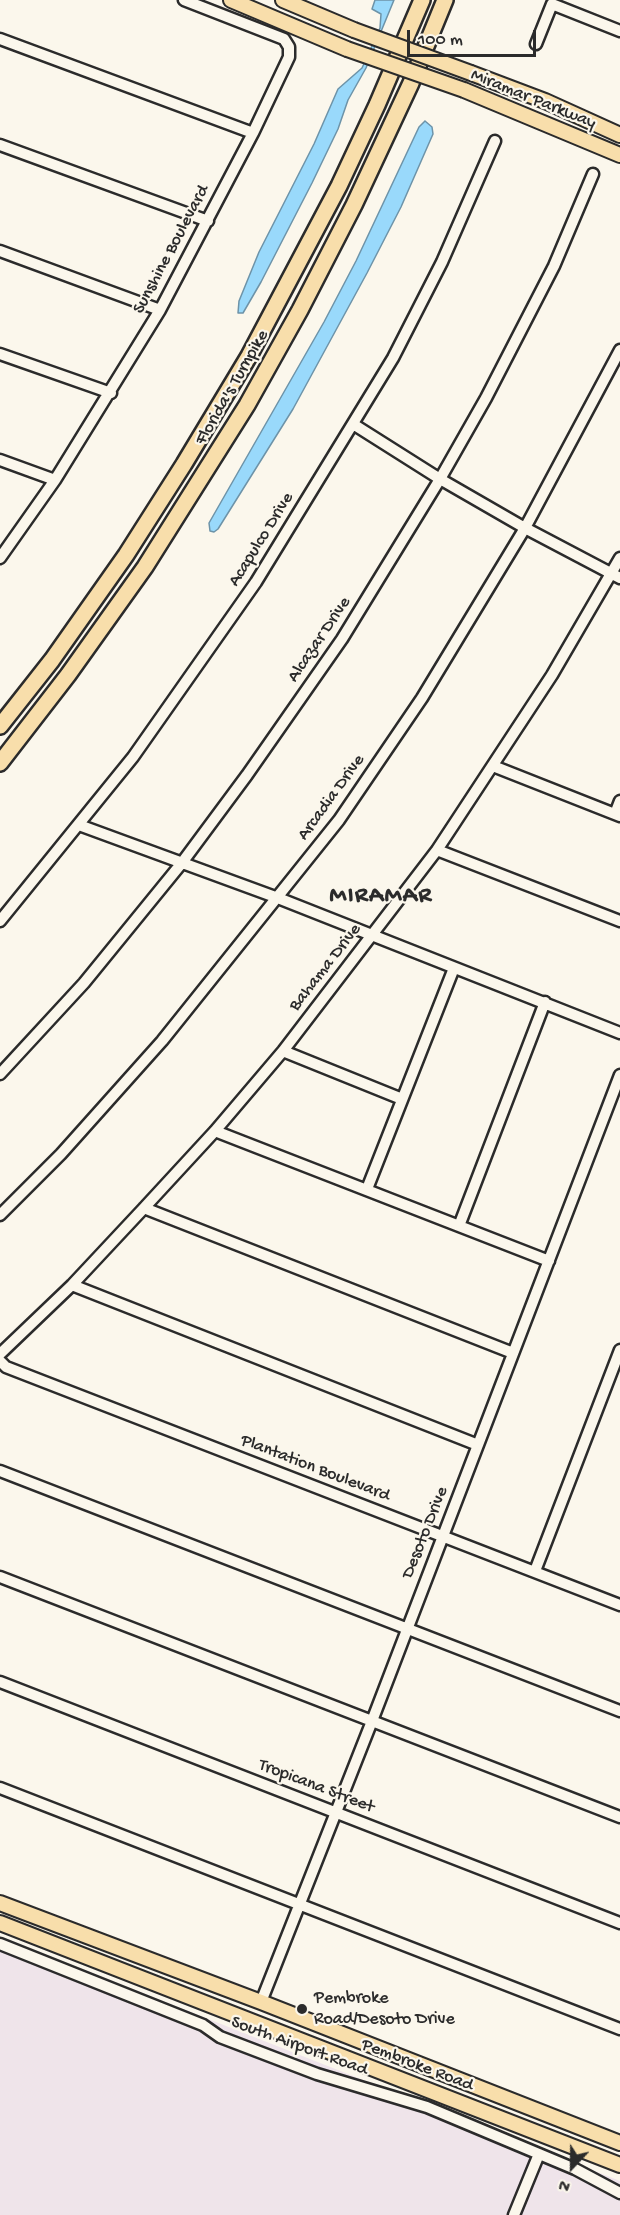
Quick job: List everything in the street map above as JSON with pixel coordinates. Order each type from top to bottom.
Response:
[{"type":"highway","name":"Florida's Turnpike","points":[[0,726],[63,644],[126,555],[184,465],[249,356],[344,175],[422,0]]},
{"type":"highway","name":"Florida's Turnpike","points":[[0,763],[57,689],[145,567],[247,405],[354,206],[407,92],[445,0]]},
{"type":"main road","name":"Miramar Parkway","points":[[231,0],[347,49],[464,90],[620,155]]},
{"type":"main road","name":"Miramar Parkway","points":[[283,0],[354,30],[545,101],[620,135]]},
{"type":"main road","name":"Pembroke Road","points":[[0,1903],[261,2002],[620,2143]]},
{"type":"main road","name":"Pembroke Road","points":[[0,1923],[620,2165]]},
{"type":"main road","points":[[50,1942],[64,1937],[135,1963],[150,1960]]},
{"type":"main road","points":[[138,1977],[164,1978],[242,2007],[253,2006],[261,2002]]},
{"type":"street","name":"Sunshine Boulevard","points":[[0,558],[55,480],[111,393],[160,310],[208,221],[288,62],[290,51],[284,39],[261,28],[184,0]]},
{"type":"street","points":[[536,44],[552,4],[620,32]]},
{"type":"street","points":[[0,39],[253,133]]},
{"type":"street","name":"Acapulco Drive","points":[[0,921],[133,757],[256,582],[393,358],[437,271],[495,141]]},
{"type":"street","points":[[0,145],[208,221]]},
{"type":"street","name":"Alcazar Drive","points":[[0,1074],[84,983],[182,864],[342,639],[440,479],[486,398],[554,266],[593,174]]},
{"type":"street","points":[[0,251],[160,310]]},
{"type":"street","name":"Arcadia Drive","points":[[0,1215],[61,1154],[162,1041],[339,820],[416,707],[525,528],[620,350]]},
{"type":"street","points":[[0,354],[111,393]]},
{"type":"street","points":[[353,424],[440,479],[615,576]]},
{"type":"street","points":[[0,460],[55,480]]},
{"type":"street","name":"Bahama Drive","points":[[0,1354],[72,1285],[144,1208],[215,1131],[284,1050],[437,850],[615,576],[620,558]]},
{"type":"street","points":[[493,766],[618,815],[620,801]]},
{"type":"street","points":[[79,825],[278,898],[620,1033]]},
{"type":"street","points":[[437,850],[620,921]]},
{"type":"street","points":[[367,1189],[454,968]]},
{"type":"street","points":[[459,1226],[545,1002]]},
{"type":"street","points":[[284,1050],[402,1099]]},
{"type":"street","name":"Desoto Drive","points":[[261,2002],[372,1721],[620,1075]]},
{"type":"street","points":[[215,1131],[549,1261]]},
{"type":"street","points":[[144,1208],[513,1353]]},
{"type":"street","points":[[72,1285],[478,1444]]},
{"type":"street","points":[[535,1572],[620,1350]]},
{"type":"street","name":"Plantation Boulevard","points":[[0,1361],[6,1367],[620,1605]]},
{"type":"street","points":[[0,1471],[620,1711]]},
{"type":"street","points":[[0,1577],[620,1817]]},
{"type":"street","name":"Tropicana Street","points":[[0,1682],[620,1923]]},
{"type":"street","points":[[0,1788],[620,2028]]},
{"type":"street","name":"South Airport Road","points":[[0,1944],[203,2025],[220,2037],[332,2080],[410,2101],[587,2174],[620,2193]]},
{"type":"street","points":[[514,2215],[539,2154]]},
{"type":"shaded area","points":[[0,1937],[620,2181],[620,2215],[0,2215]]},
{"type":"water","points":[[375,0],[394,0],[366,68],[348,100],[338,129],[312,183],[261,282],[243,313],[238,313],[239,301],[259,252],[314,144],[338,89],[362,68],[380,28],[381,14],[372,9]]},
{"type":"water","points":[[425,121],[432,127],[433,134],[401,207],[367,273],[293,409],[218,529],[214,532],[210,531],[209,523],[324,322],[356,261],[419,127]]},
{"type":"place","name":"Pembroke Road/Desoto Drive","points":[[302,2009]]},
{"type":"district","name":"MIRAMAR","points":[[381,897]]}]
